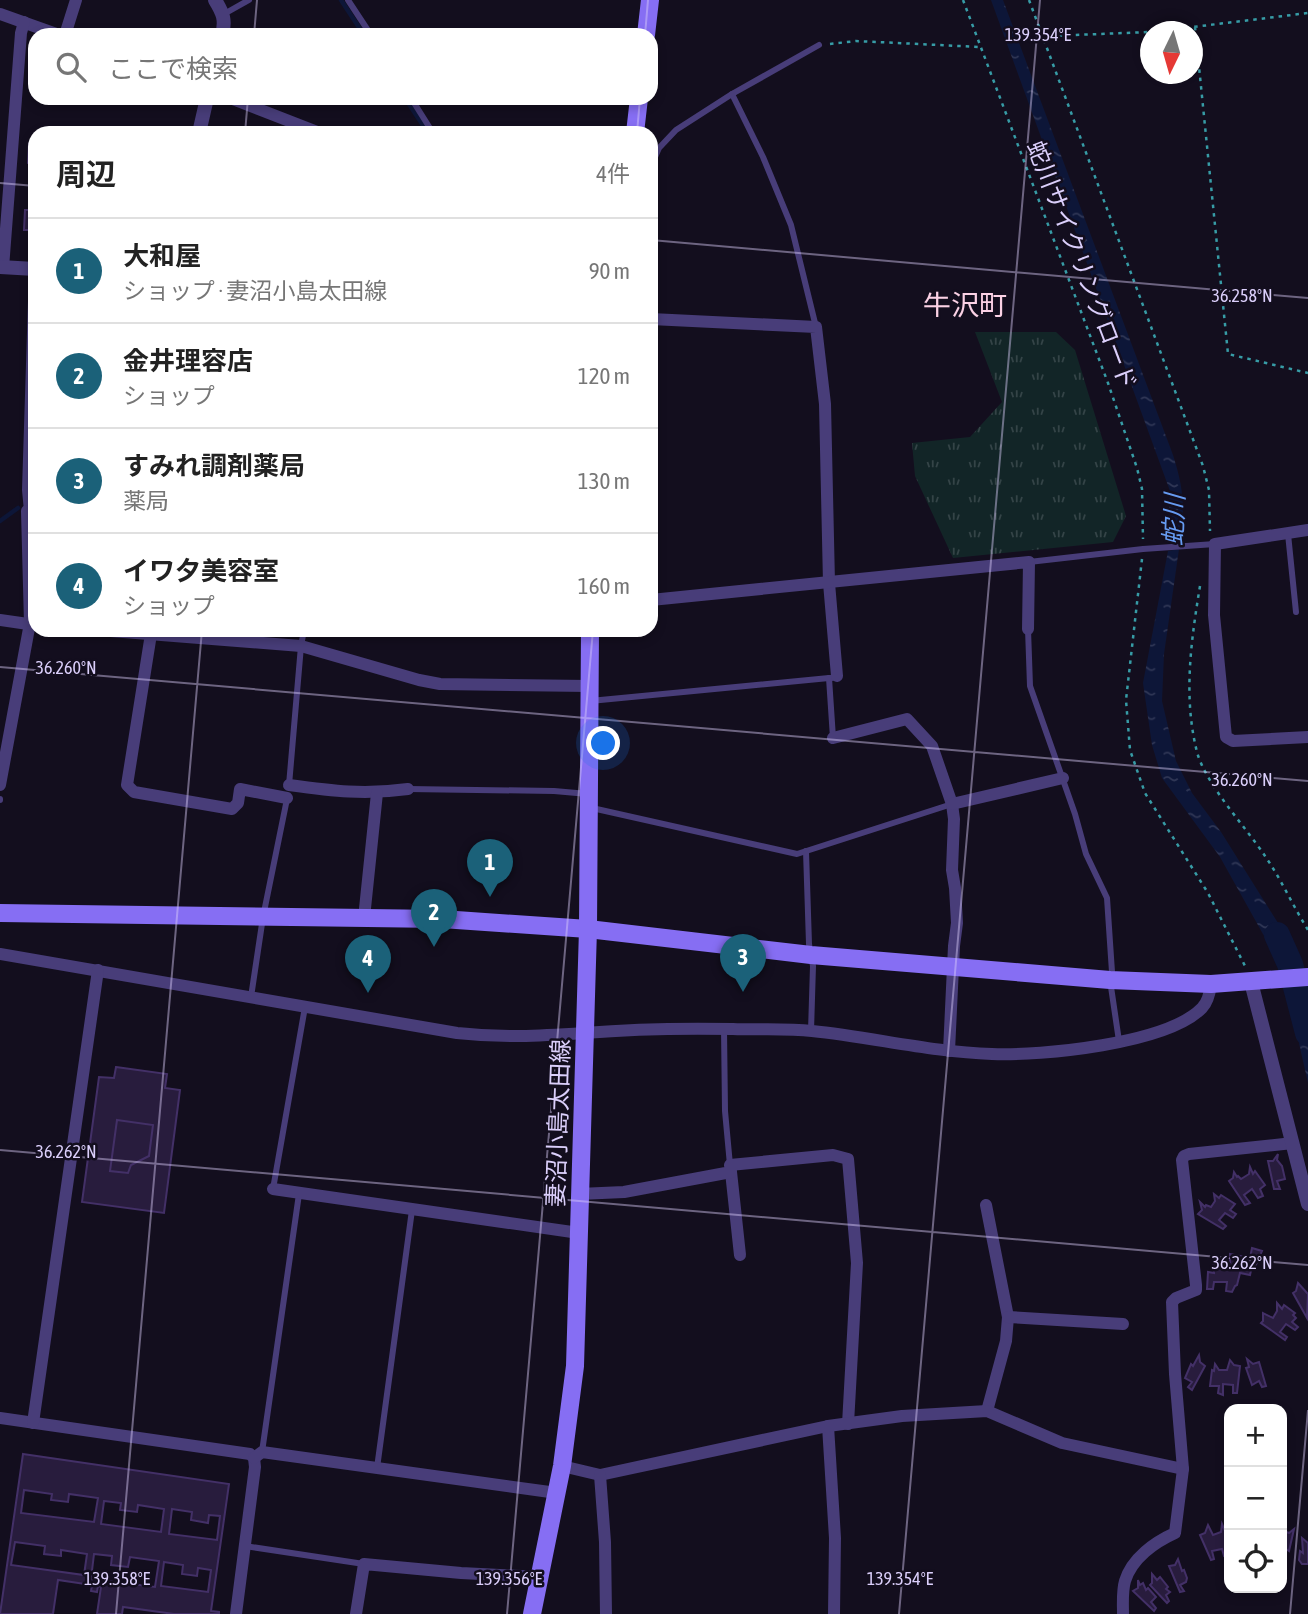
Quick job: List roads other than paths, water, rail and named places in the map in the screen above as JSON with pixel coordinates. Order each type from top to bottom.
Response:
[{"type":"main road","points":[[647,28],[650,0]]},
{"type":"main road","points":[[636,126],[638,105]]},
{"type":"main road","name":"妻沼小島太田線","points":[[532,1614],[562,1466],[575,1366],[588,929],[590,637]]},
{"type":"main road","points":[[0,913],[442,919],[588,929],[811,955],[1110,980],[1211,984],[1255,978],[1308,977]]},
{"type":"street","points":[[67,28],[76,0]]},
{"type":"street","points":[[215,0],[224,14],[224,28]]},
{"type":"street","points":[[0,13],[40,28]]},
{"type":"street","points":[[24,22],[1,267],[28,269]]},
{"type":"street","points":[[201,126],[205,105]]},
{"type":"street","points":[[248,105],[302,126]]},
{"type":"street","points":[[658,319],[816,327],[825,404],[833,677]]},
{"type":"street","points":[[27,511],[28,534]]},
{"type":"street","points":[[1308,530],[1208,544],[1226,737],[1233,741],[1308,737],[1308,743]]},
{"type":"street","points":[[658,599],[1029,562],[1028,629]]},
{"type":"street","points":[[0,620],[28,624]]},
{"type":"street","points":[[0,785],[29,637]]},
{"type":"street","points":[[151,637],[127,785],[134,792],[232,809],[238,803],[240,789],[347,793],[408,789]]},
{"type":"street","points":[[188,637],[301,646],[440,684],[588,694]]},
{"type":"street","points":[[833,738],[907,719],[932,746],[952,804],[952,870],[957,909],[949,1051]]},
{"type":"street","points":[[952,804],[1063,778]]},
{"type":"street","points":[[363,918],[377,793]]},
{"type":"street","points":[[0,954],[489,1037],[724,1029],[811,1031],[949,1051],[991,1054],[1042,1052],[1118,1041],[1158,1031],[1202,1008],[1211,984]]},
{"type":"street","points":[[33,1423],[98,970]]},
{"type":"street","points":[[1255,978],[1308,1204]]},
{"type":"street","points":[[1123,1614],[1124,1583],[1132,1565],[1158,1541],[1175,1533],[1183,1469],[1172,1303],[1176,1298],[1196,1290],[1182,1160],[1189,1154],[1293,1143]]},
{"type":"street","points":[[579,1194],[624,1192],[731,1168],[832,1154],[848,1159],[856,1263],[848,1424]]},
{"type":"street","points":[[731,1168],[740,1255]]},
{"type":"street","points":[[273,1189],[579,1233]]},
{"type":"street","points":[[986,1205],[1009,1317],[1006,1341],[987,1412]]},
{"type":"street","points":[[1009,1317],[1123,1324]]},
{"type":"street","points":[[562,1466],[600,1475],[828,1426],[901,1416],[987,1412],[1062,1443],[1183,1469]]},
{"type":"street","points":[[0,1418],[250,1454],[377,1468],[557,1493]]},
{"type":"street","points":[[828,1426],[835,1538],[834,1614]]},
{"type":"street","points":[[236,1614],[258,1455]]},
{"type":"street","points":[[600,1475],[607,1614]]},
{"type":"street","points":[[356,1614],[364,1564],[540,1577]]},
{"type":"lane","points":[[224,14],[249,0]]},
{"type":"lane","points":[[348,0],[366,28]]},
{"type":"lane","points":[[658,150],[676,130],[732,94],[819,45]]},
{"type":"lane","points":[[732,94],[763,157],[791,225],[816,327]]},
{"type":"lane","points":[[415,105],[429,126]]},
{"type":"lane","points":[[27,511],[28,440]]},
{"type":"lane","points":[[1288,533],[1296,612]]},
{"type":"lane","points":[[1029,562],[1146,548],[1208,544]]},
{"type":"lane","points":[[1028,629],[1030,686],[1063,778],[1086,854],[1107,898],[1112,972],[1110,980],[1118,1041]]},
{"type":"lane","points":[[251,997],[263,917],[288,792],[303,637]]},
{"type":"lane","points":[[588,694],[833,677],[833,738]]},
{"type":"lane","points":[[408,789],[542,790],[797,854],[952,804]]},
{"type":"lane","points":[[806,851],[813,966],[811,1031]]},
{"type":"lane","points":[[273,1189],[305,1007]]},
{"type":"lane","points":[[724,1029],[725,1111],[731,1168]]},
{"type":"lane","points":[[258,1455],[299,1194]]},
{"type":"lane","points":[[377,1468],[412,1209]]},
{"type":"lane","points":[[245,1546],[364,1564]]},
{"type":"water","points":[[991,0],[1003,0],[1173,455],[1182,499],[1180,543],[1167,543],[1170,491]]},
{"type":"water","points":[[1179,549],[1164,654],[1162,701],[1176,761],[1192,793],[1221,832],[1278,923],[1296,966],[1279,968],[1273,952],[1220,857],[1162,778],[1152,745],[1143,683],[1168,551]]},
{"type":"water","points":[[1308,997],[1308,1083],[1289,999]]},
{"type":"waterway","points":[[341,0],[359,28]]},
{"type":"waterway","points":[[410,105],[423,126]]},
{"type":"waterway","points":[[0,521],[18,508]]},
{"type":"waterway","name":"蛇川","points":[[1277,935],[1290,964],[1308,1033]]},
{"type":"place","name":"大和屋","points":[[490,897]]},
{"type":"place","name":"金井理容店","points":[[434,947]]},
{"type":"place","name":"すみれ調剤薬局","points":[[743,992]]},
{"type":"place","name":"イワ夕美容室","points":[[368,993]]},
{"type":"district","name":"牛沢町","points":[[965,305]]}]
